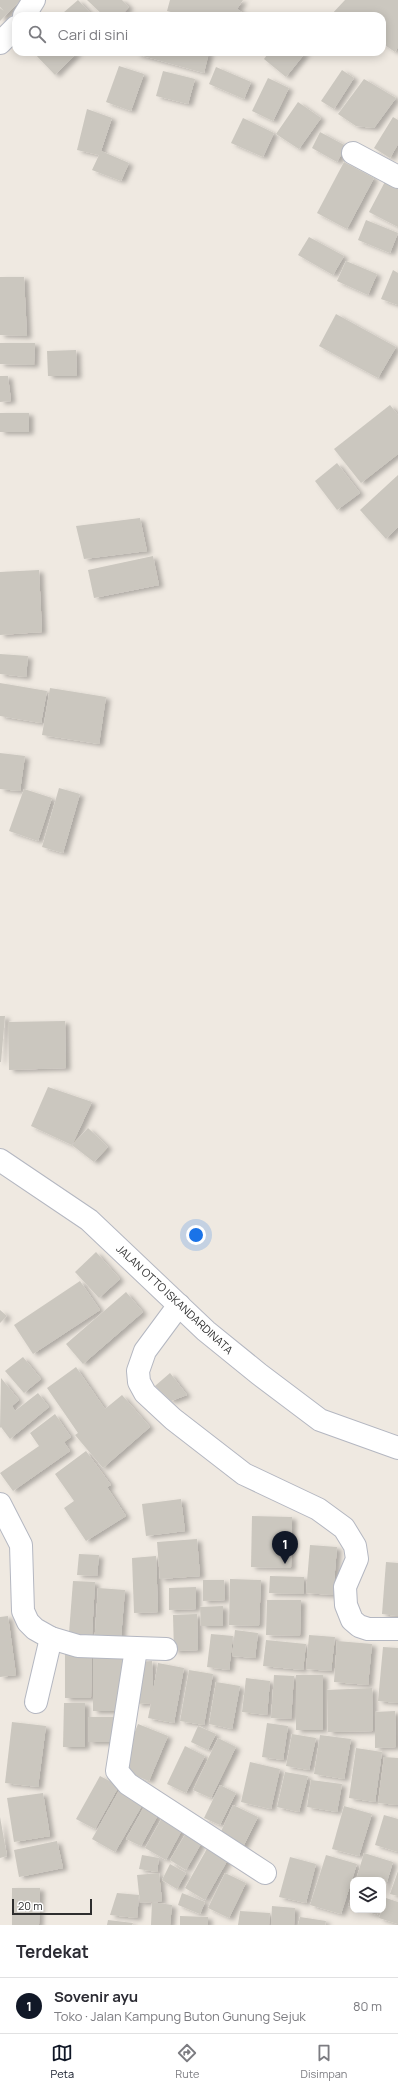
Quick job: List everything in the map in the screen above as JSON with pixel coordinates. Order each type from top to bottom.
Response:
[{"type":"street","points":[[26,12],[34,0]]},
{"type":"street","points":[[0,43],[12,31]]},
{"type":"street","points":[[353,154],[398,177]]},
{"type":"street","name":"JALAN OTTO ISKANDARDINATA","points":[[0,1160],[89,1220],[206,1331],[247,1365],[320,1420],[398,1448]]},
{"type":"street","points":[[179,1305],[145,1351],[138,1371],[139,1382],[145,1393],[173,1420],[244,1474],[318,1509],[344,1528],[355,1546],[357,1559],[346,1587],[346,1605],[352,1620],[359,1626],[368,1629],[398,1628]]},
{"type":"street","points":[[0,1504],[21,1545],[23,1611],[28,1622],[35,1629],[50,1638],[78,1646],[166,1649]]},
{"type":"street","points":[[36,1702],[50,1638]]},
{"type":"street","points":[[136,1649],[118,1771],[121,1778],[265,1873]]},
{"type":"building","points":[[0,0],[21,0],[0,21],[0,8],[4,11],[0,7]]},
{"type":"building","points":[[78,0],[89,12],[64,12]]},
{"type":"building","points":[[87,0],[122,0],[129,7],[125,12],[100,12]]},
{"type":"building","points":[[170,0],[243,0],[237,9],[242,12],[167,11]]},
{"type":"building","points":[[345,0],[398,0],[398,47],[395,52],[386,46],[386,12],[334,12]]},
{"type":"building","points":[[37,56],[74,56],[55,75]]},
{"type":"building","points":[[143,56],[208,56],[204,73]]},
{"type":"building","points":[[266,56],[303,56],[286,77],[264,59]]},
{"type":"building","points":[[119,66],[144,74],[131,111],[106,102]]},
{"type":"building","points":[[216,67],[251,82],[244,99],[209,84]]},
{"type":"building","points":[[342,70],[354,78],[334,109],[321,101]]},
{"type":"building","points":[[163,71],[195,79],[188,104],[156,96]]},
{"type":"building","points":[[268,78],[289,88],[273,121],[252,111]]},
{"type":"building","points":[[364,79],[396,98],[374,128],[356,126],[338,114]]},
{"type":"building","points":[[298,102],[321,118],[299,149],[276,134]]},
{"type":"building","points":[[87,109],[112,118],[101,151],[129,163],[121,181],[92,170],[99,155],[77,150]]},
{"type":"building","points":[[393,117],[398,120],[398,144],[390,158],[374,148]]},
{"type":"building","points":[[243,118],[274,133],[263,157],[231,143]]},
{"type":"building","points":[[320,132],[346,146],[337,162],[312,148]]},
{"type":"building","points":[[344,162],[374,178],[347,229],[317,213]]},
{"type":"building","points":[[389,174],[398,179],[398,227],[369,212]]},
{"type":"building","points":[[366,220],[398,233],[390,253],[358,240]]},
{"type":"building","points":[[309,237],[344,256],[333,275],[298,255]]},
{"type":"building","points":[[346,261],[377,274],[368,295],[337,281]]},
{"type":"building","points":[[393,270],[398,273],[398,305],[381,299]]},
{"type":"building","points":[[0,277],[24,277],[27,336],[0,335]]},
{"type":"building","points":[[336,314],[396,347],[378,378],[319,346]]},
{"type":"building","points":[[0,343],[35,343],[34,365],[0,364]]},
{"type":"building","points":[[76,350],[77,376],[48,376],[47,351]]},
{"type":"building","points":[[0,376],[8,376],[11,401],[0,402]]},
{"type":"building","points":[[390,405],[398,415],[398,454],[361,483],[334,449]]},
{"type":"building","points":[[0,413],[29,413],[29,432],[0,432]]},
{"type":"building","points":[[337,463],[360,493],[337,510],[315,481]]},
{"type":"building","points":[[398,475],[398,527],[386,539],[360,510]]},
{"type":"building","points":[[140,518],[147,551],[84,559],[76,526]]},
{"type":"building","points":[[153,556],[159,585],[94,598],[88,570]]},
{"type":"building","points":[[39,570],[42,632],[0,635],[0,572]]},
{"type":"building","points":[[0,654],[28,656],[26,677],[0,674]]},
{"type":"building","points":[[0,683],[47,691],[41,723],[0,716]]},
{"type":"building","points":[[50,688],[106,697],[99,744],[42,735]]},
{"type":"building","points":[[0,753],[25,756],[20,791],[0,789]]},
{"type":"building","points":[[59,788],[80,794],[63,853],[42,847]]},
{"type":"building","points":[[24,789],[52,798],[38,841],[9,831]]},
{"type":"building","points":[[0,1016],[5,1016],[1,1062],[0,1062]]},
{"type":"building","points":[[65,1021],[66,1068],[9,1070],[8,1022]]},
{"type":"building","points":[[48,1087],[92,1102],[72,1145],[31,1126]]},
{"type":"building","points":[[88,1128],[108,1147],[94,1162],[72,1145]]},
{"type":"building","points":[[96,1252],[120,1279],[99,1298],[75,1272]]},
{"type":"building","points":[[80,1281],[100,1310],[33,1354],[14,1325]]},
{"type":"building","points":[[126,1292],[143,1312],[83,1364],[66,1344]]},
{"type":"building","points":[[0,1310],[7,1316],[0,1323]]},
{"type":"building","points":[[23,1357],[41,1379],[24,1393],[5,1371]]},
{"type":"building","points":[[76,1367],[105,1409],[122,1395],[150,1427],[103,1468],[75,1435],[78,1433],[47,1388]]},
{"type":"building","points":[[170,1373],[187,1395],[171,1401],[155,1386]]},
{"type":"building","points":[[1,1378],[19,1400],[12,1406],[15,1411],[38,1393],[49,1407],[10,1439],[1,1427],[0,1428]]},
{"type":"building","points":[[55,1414],[71,1437],[64,1442],[70,1451],[13,1491],[0,1473],[39,1446],[30,1433]]},
{"type":"building","points":[[86,1451],[111,1485],[107,1487],[126,1516],[86,1541],[64,1508],[74,1501],[55,1474]]},
{"type":"building","points":[[181,1499],[185,1531],[146,1536],[142,1504]]},
{"type":"building","points":[[252,1516],[292,1517],[291,1568],[251,1567]]},
{"type":"building","points":[[197,1539],[200,1576],[160,1579],[157,1542]]},
{"type":"building","points":[[310,1545],[337,1547],[333,1595],[306,1593]]},
{"type":"building","points":[[79,1554],[99,1555],[97,1576],[77,1575]]},
{"type":"building","points":[[156,1556],[158,1612],[134,1613],[132,1558]]},
{"type":"building","points":[[386,1562],[398,1563],[398,1616],[382,1614]]},
{"type":"building","points":[[270,1576],[304,1577],[304,1594],[269,1593]]},
{"type":"building","points":[[230,1579],[261,1580],[259,1626],[229,1625]]},
{"type":"building","points":[[203,1580],[224,1580],[225,1600],[203,1601]]},
{"type":"building","points":[[73,1581],[95,1582],[92,1635],[69,1633]]},
{"type":"building","points":[[196,1587],[196,1609],[169,1610],[169,1588]]},
{"type":"building","points":[[98,1588],[125,1590],[120,1649],[94,1647]]},
{"type":"building","points":[[267,1600],[301,1600],[300,1636],[266,1635]]},
{"type":"building","points":[[223,1606],[223,1626],[201,1626],[200,1607]]},
{"type":"building","points":[[197,1614],[198,1650],[174,1651],[173,1615]]},
{"type":"building","points":[[8,1616],[16,1675],[0,1677],[0,1617]]},
{"type":"building","points":[[235,1630],[258,1633],[255,1658],[232,1656]]},
{"type":"building","points":[[211,1634],[233,1636],[229,1670],[207,1667]]},
{"type":"building","points":[[309,1635],[335,1637],[331,1671],[306,1669]]},
{"type":"building","points":[[266,1640],[306,1644],[303,1670],[263,1666]]},
{"type":"building","points":[[337,1641],[372,1644],[368,1685],[334,1682]]},
{"type":"building","points":[[383,1647],[398,1648],[398,1703],[378,1701]]},
{"type":"building","points":[[65,1648],[92,1648],[91,1698],[65,1698]]},
{"type":"building","points":[[122,1657],[121,1711],[93,1711],[93,1658]]},
{"type":"building","points":[[152,1661],[153,1691],[158,1663],[184,1668],[174,1723],[148,1718],[151,1703],[137,1704],[136,1662]]},
{"type":"building","points":[[189,1670],[213,1674],[204,1725],[180,1721]]},
{"type":"building","points":[[274,1675],[294,1676],[291,1719],[271,1718]]},
{"type":"building","points":[[296,1675],[323,1675],[323,1730],[296,1730]]},
{"type":"building","points":[[246,1678],[270,1681],[267,1715],[242,1712]]},
{"type":"building","points":[[216,1682],[240,1686],[232,1729],[209,1724]]},
{"type":"building","points":[[372,1688],[373,1731],[328,1732],[327,1690]]},
{"type":"building","points":[[64,1703],[85,1703],[85,1747],[63,1747]]},
{"type":"building","points":[[395,1711],[396,1747],[375,1748],[375,1712]]},
{"type":"building","points":[[88,1717],[121,1717],[120,1742],[88,1742]]},
{"type":"building","points":[[12,1722],[46,1726],[38,1787],[5,1783]]},
{"type":"building","points":[[267,1723],[288,1726],[283,1760],[262,1757]]},
{"type":"building","points":[[138,1724],[168,1736],[149,1781],[120,1769]]},
{"type":"building","points":[[198,1726],[216,1734],[208,1750],[191,1742]]},
{"type":"building","points":[[292,1734],[316,1738],[309,1770],[286,1766]]},
{"type":"building","points":[[320,1735],[351,1739],[344,1779],[314,1774]]},
{"type":"building","points":[[218,1738],[236,1747],[211,1798],[193,1790]]},
{"type":"building","points":[[185,1746],[205,1756],[186,1793],[167,1784]]},
{"type":"building","points":[[356,1748],[382,1752],[375,1802],[349,1798]]},
{"type":"building","points":[[384,1757],[398,1758],[398,1805],[378,1803]]},
{"type":"building","points":[[250,1762],[280,1769],[271,1809],[241,1802]]},
{"type":"building","points":[[285,1772],[308,1776],[299,1812],[277,1807]]},
{"type":"building","points":[[100,1776],[119,1786],[95,1829],[76,1819]]},
{"type":"building","points":[[311,1780],[342,1784],[337,1812],[307,1807]]},
{"type":"building","points":[[220,1785],[236,1793],[220,1825],[204,1818]]},
{"type":"building","points":[[120,1789],[144,1802],[115,1852],[92,1839]]},
{"type":"building","points":[[43,1793],[50,1836],[14,1842],[7,1798]]},
{"type":"building","points":[[233,1805],[258,1817],[242,1849],[218,1838]]},
{"type":"building","points":[[344,1806],[372,1814],[359,1856],[332,1849]]},
{"type":"building","points":[[144,1807],[158,1815],[141,1846],[126,1839]]},
{"type":"building","points":[[384,1815],[398,1819],[398,1852],[375,1845]]},
{"type":"building","points":[[163,1816],[183,1828],[166,1860],[145,1848]]},
{"type":"building","points":[[0,1817],[7,1856],[0,1858]]},
{"type":"building","points":[[186,1833],[202,1842],[186,1870],[170,1860]]},
{"type":"building","points":[[57,1841],[63,1868],[19,1877],[14,1850]]},
{"type":"building","points":[[209,1845],[230,1856],[205,1900],[185,1888]]},
{"type":"building","points":[[364,1853],[393,1862],[386,1885],[386,1877],[357,1877]]},
{"type":"building","points":[[142,1855],[159,1858],[157,1872],[139,1869]]},
{"type":"building","points":[[326,1855],[357,1864],[353,1877],[350,1877],[350,1886],[341,1914],[310,1905]]},
{"type":"building","points":[[290,1857],[316,1864],[306,1903],[279,1897]]},
{"type":"building","points":[[170,1864],[186,1873],[177,1889],[162,1880]]},
{"type":"building","points":[[398,1871],[398,1896],[390,1894]]},
{"type":"building","points":[[159,1873],[162,1901],[140,1903],[137,1875]]},
{"type":"building","points":[[225,1873],[246,1883],[229,1918],[208,1908]]},
{"type":"building","points":[[12,1888],[40,1888],[39,1925],[12,1925]]},
{"type":"building","points":[[117,1893],[139,1895],[137,1918],[110,1915]]},
{"type":"building","points":[[182,1893],[205,1902],[200,1914],[178,1905]]},
{"type":"building","points":[[386,1898],[398,1902],[398,1924],[379,1918],[381,1913],[386,1913]]},
{"type":"building","points":[[152,1902],[172,1905],[170,1925],[151,1925]]},
{"type":"building","points":[[272,1906],[295,1908],[294,1925],[271,1925]]},
{"type":"building","points":[[240,1911],[270,1913],[269,1925],[238,1925]]},
{"type":"building","points":[[180,1916],[208,1917],[208,1925],[180,1925]]},
{"type":"building","points":[[300,1917],[326,1921],[325,1925],[298,1925]]},
{"type":"building","points":[[108,1920],[133,1923],[132,1925],[107,1925]]},
{"type":"place","name":"Sovenir ayu","points":[[285,1564]]}]
